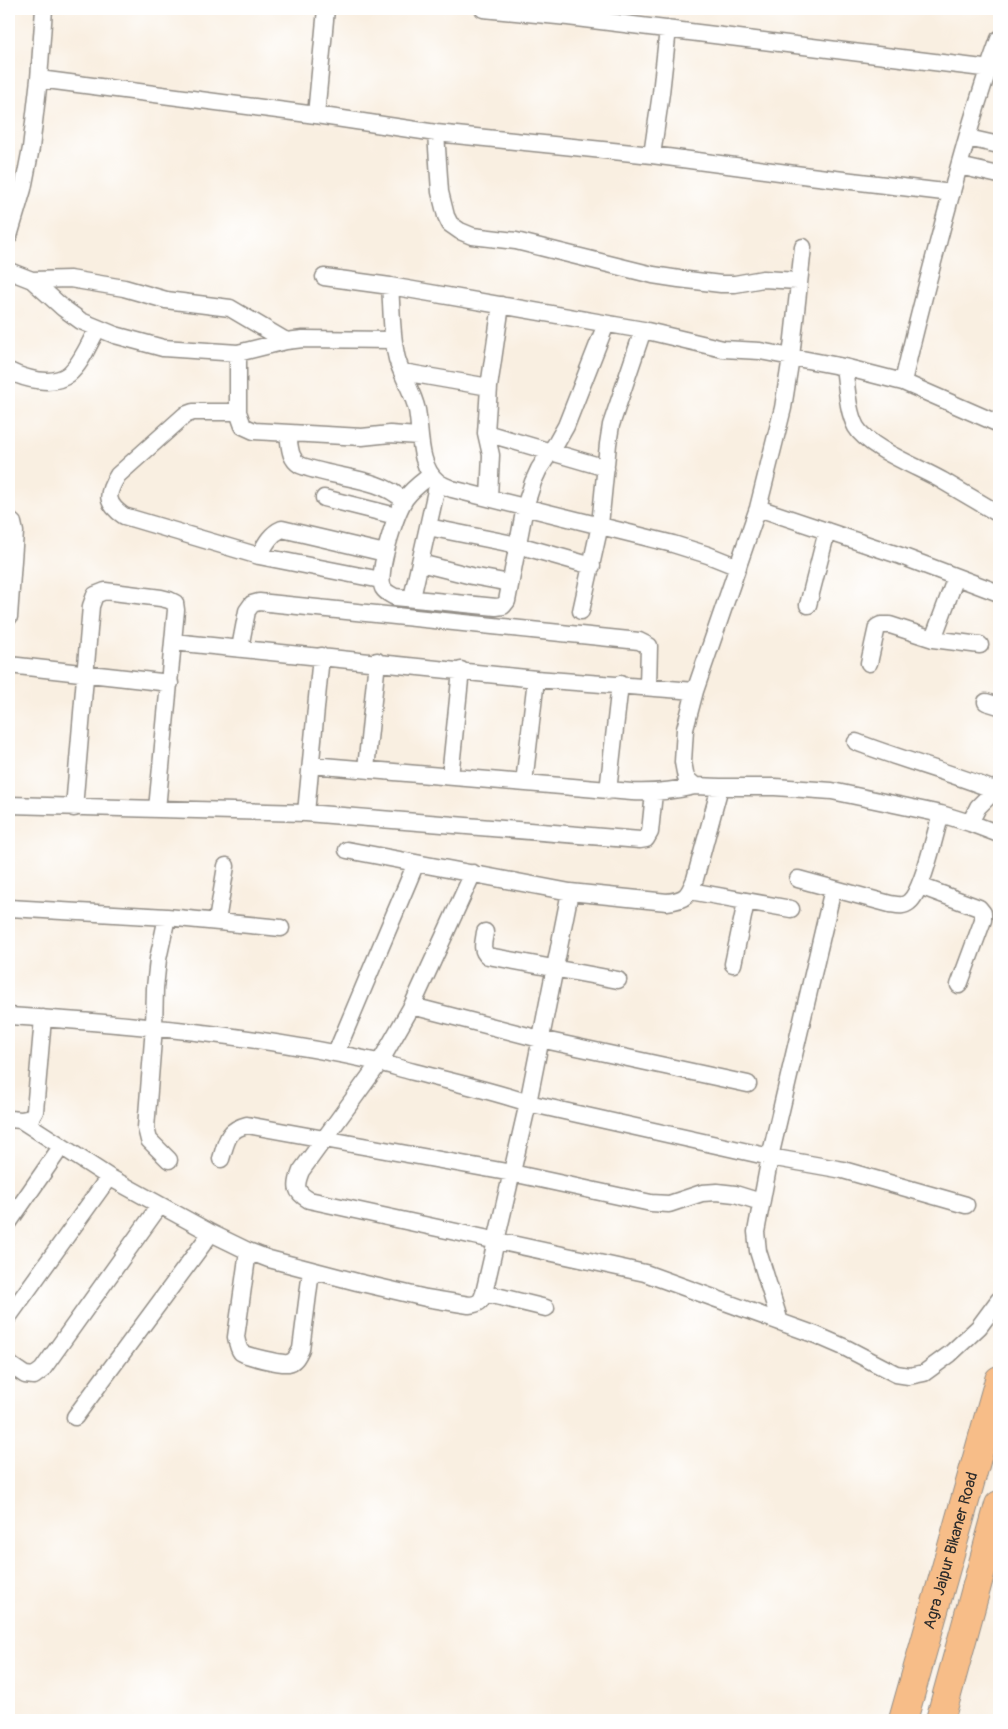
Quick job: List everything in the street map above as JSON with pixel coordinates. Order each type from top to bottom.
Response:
[{"type":"highway","name":"Agra Jaipur Bikaner Road","points":[[903,1720],[999,1380]]},
{"type":"highway","name":"Agra Jaipur Bikaner Road","points":[[940,1720],[998,1510]]},
{"type":"street","points":[[9,236],[25,181],[31,148],[39,79],[44,9]]},
{"type":"street","points":[[316,115],[326,9]]},
{"type":"street","points":[[484,9],[569,13],[668,29],[994,69]]},
{"type":"street","points":[[652,155],[668,29]]},
{"type":"street","points":[[903,382],[959,166],[994,69],[999,38]]},
{"type":"street","points":[[39,79],[316,115],[436,134],[652,155],[952,193]]},
{"type":"street","points":[[436,134],[440,192],[446,216],[450,224],[472,236],[516,241],[634,271],[679,279],[721,284],[736,284],[764,279],[798,281]]},
{"type":"street","points":[[968,138],[999,145]]},
{"type":"street","points":[[959,166],[999,175]]},
{"type":"street","points":[[695,786],[686,778],[683,762],[685,730],[695,691],[758,508],[783,408],[791,357],[803,247]]},
{"type":"street","points":[[9,272],[32,280],[70,279],[124,288],[166,300],[230,308],[286,341]]},
{"type":"street","points":[[324,277],[390,286],[643,330],[723,349],[760,351],[844,367],[903,382],[999,424]]},
{"type":"street","points":[[32,280],[81,321],[116,335],[163,348],[238,353],[302,339],[393,340]]},
{"type":"street","points":[[390,286],[393,340],[398,361],[417,411],[418,436],[426,465],[434,478],[452,489],[600,525],[692,550],[738,567]]},
{"type":"street","points":[[489,498],[490,455],[486,433],[489,387],[500,305]]},
{"type":"street","points":[[434,478],[409,493],[396,516],[386,553],[381,580],[382,587],[386,593],[396,596],[496,607],[503,606],[507,601],[525,508],[533,482],[566,426],[606,324]]},
{"type":"street","points":[[9,371],[41,381],[56,380],[68,375],[78,364],[98,328]]},
{"type":"street","points":[[581,611],[600,525],[612,425],[643,330]]},
{"type":"street","points":[[238,353],[238,412],[243,426],[254,431],[288,434],[362,437],[390,434],[418,436]]},
{"type":"street","points":[[844,367],[851,414],[856,428],[865,439],[878,448],[945,482],[999,514]]},
{"type":"street","points":[[403,372],[489,387]]},
{"type":"street","points":[[238,412],[193,412],[185,415],[118,475],[109,494],[110,503],[114,509],[124,516],[259,556],[381,580]]},
{"type":"street","points":[[486,433],[606,468]]},
{"type":"street","points":[[288,434],[291,455],[294,461],[300,465],[382,487],[396,493],[404,501]]},
{"type":"street","points":[[412,598],[428,527],[434,478]]},
{"type":"street","points":[[324,498],[396,516]]},
{"type":"street","points":[[758,508],[901,556],[999,593]]},
{"type":"street","points":[[9,520],[13,523],[15,532],[9,607]]},
{"type":"street","points":[[428,527],[518,545],[592,566]]},
{"type":"street","points":[[259,556],[269,539],[275,532],[282,529],[386,553]]},
{"type":"street","points":[[808,605],[827,531]]},
{"type":"street","points":[[420,563],[510,583]]},
{"type":"street","points":[[933,639],[956,578]]},
{"type":"street","points":[[74,808],[91,606],[95,595],[105,591],[161,598],[175,603],[170,683],[157,809]]},
{"type":"street","points":[[240,648],[247,611],[252,604],[259,602],[639,641],[650,646],[648,686]]},
{"type":"street","points":[[868,663],[877,627],[881,625],[890,625],[933,639],[980,645]]},
{"type":"street","points":[[173,642],[377,661],[536,679],[695,691]]},
{"type":"street","points":[[306,814],[320,656]]},
{"type":"street","points":[[366,769],[377,661]]},
{"type":"street","points":[[9,665],[86,672],[170,683]]},
{"type":"street","points":[[450,777],[460,670]]},
{"type":"street","points":[[524,783],[536,679]]},
{"type":"street","points":[[608,791],[620,684]]},
{"type":"street","points":[[856,742],[891,756],[996,788],[978,807],[970,823]]},
{"type":"street","points":[[311,765],[608,791],[654,793],[675,791],[695,786],[720,788],[775,787],[832,791],[941,814],[999,834]]},
{"type":"street","points":[[347,850],[570,892],[667,902],[684,898],[690,892],[720,788]]},
{"type":"street","points":[[9,805],[306,814],[640,840],[646,839],[650,832],[654,793]]},
{"type":"street","points":[[798,879],[900,906],[907,904],[914,898],[920,886],[941,814]]},
{"type":"street","points":[[336,1053],[416,863]]},
{"type":"street","points":[[217,921],[226,866]]},
{"type":"street","points":[[473,874],[412,1006],[380,1062],[299,1176],[297,1189],[301,1196],[309,1200],[645,1273],[780,1322],[846,1348],[896,1374],[909,1376],[924,1373],[950,1354],[979,1327],[999,1300]]},
{"type":"street","points":[[920,886],[979,908],[982,914],[983,920],[959,985]]},
{"type":"street","points":[[780,1322],[758,1251],[756,1232],[770,1157],[833,888]]},
{"type":"street","points":[[15,1119],[109,1177],[248,1251],[269,1259],[393,1291],[476,1305],[481,1302],[484,1294],[528,1103],[570,892]]},
{"type":"street","points":[[690,892],[791,909]]},
{"type":"street","points":[[733,964],[746,902]]},
{"type":"street","points":[[9,908],[167,917],[281,928]]},
{"type":"street","points":[[167,917],[158,959],[155,988],[154,1027],[146,1128],[149,1140],[169,1160]]},
{"type":"street","points":[[485,932],[482,950],[488,956],[618,980]]},
{"type":"street","points":[[412,1006],[540,1039],[748,1084]]},
{"type":"street","points":[[9,1016],[154,1027],[274,1042],[336,1053],[380,1062],[490,1090],[528,1103],[770,1157],[843,1170],[966,1206]]},
{"type":"street","points":[[15,1119],[30,1118],[37,1104],[43,1018]]},
{"type":"street","points":[[220,1158],[230,1135],[236,1128],[247,1125],[512,1173],[652,1203],[669,1204],[702,1193],[717,1192],[735,1194],[761,1202]]},
{"type":"street","points":[[9,1222],[61,1147]]},
{"type":"street","points":[[9,1316],[109,1177]]},
{"type":"street","points":[[9,1364],[25,1375],[34,1376],[42,1370],[160,1205]]},
{"type":"street","points":[[75,1417],[211,1233]]},
{"type":"street","points":[[248,1251],[236,1337],[238,1347],[242,1353],[251,1356],[288,1363],[296,1358],[301,1349],[311,1270]]},
{"type":"street","points":[[484,1294],[546,1308]]}]
